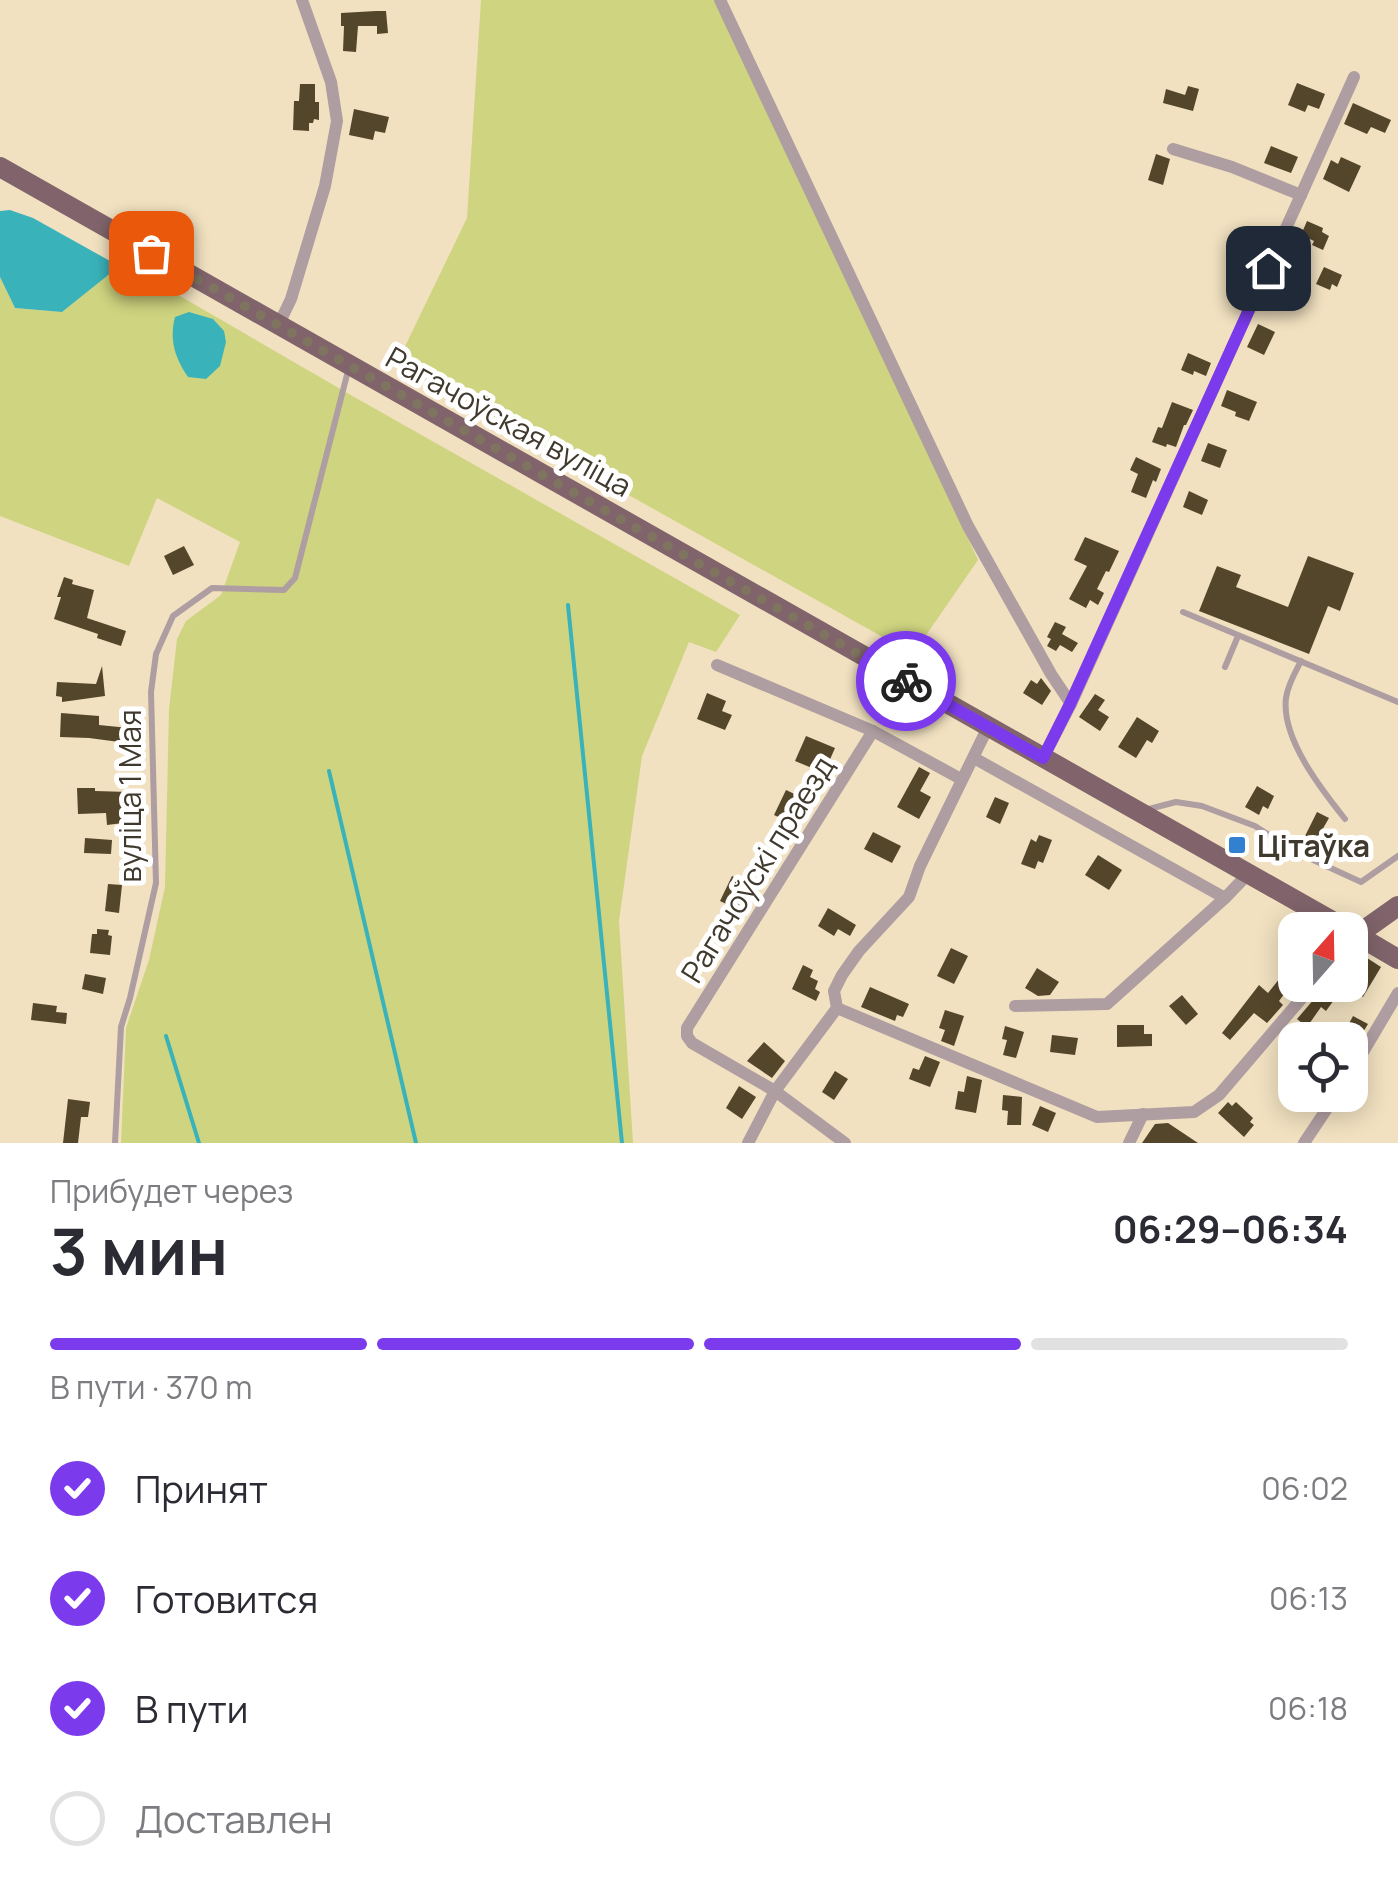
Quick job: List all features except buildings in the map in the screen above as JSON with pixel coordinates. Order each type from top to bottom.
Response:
[{"type":"main road","name":"Рагачоўская вуліца","points":[[0,167],[1314,912]]},
{"type":"main road","points":[[1368,925],[1398,906]]},
{"type":"main road","name":"Рагачоўская вуліца","points":[[1368,943],[1398,958]]},
{"type":"street","points":[[278,326],[291,299],[325,186],[337,122],[331,82],[302,0]]},
{"type":"street","points":[[720,0],[968,526],[1070,704]]},
{"type":"street","points":[[1043,758],[1354,77]]},
{"type":"street","points":[[1173,149],[1232,167],[1301,195]]},
{"type":"street","points":[[716,664],[874,730],[961,779]]},
{"type":"street","points":[[748,1143],[775,1091],[837,1008],[834,991],[842,974],[909,898],[920,866],[988,727]]},
{"type":"street","name":"Рагачоўскі праезд","points":[[775,1091],[692,1043],[687,1028],[874,730]]},
{"type":"street","points":[[974,758],[1225,898]]},
{"type":"street","points":[[1015,1006],[1107,1004],[1250,873]]},
{"type":"street","points":[[1368,1044],[1398,993]]},
{"type":"street","points":[[837,1008],[1097,1117],[1194,1112],[1219,1096],[1298,1002]]},
{"type":"street","points":[[775,1091],[845,1143]]},
{"type":"street","points":[[1304,1143],[1325,1112]]},
{"type":"street","points":[[1129,1143],[1143,1114]]},
{"type":"lane","name":"вуліца 1 Мая","points":[[115,1143],[121,1027],[156,882],[151,692],[156,654],[173,616],[212,588],[284,590],[295,578],[349,366]]},
{"type":"lane","points":[[1184,612],[1398,702]]},
{"type":"lane","points":[[1225,667],[1238,636]]},
{"type":"lane","points":[[1302,661],[1288,686],[1285,703],[1289,728],[1306,765],[1345,819]]},
{"type":"lane","points":[[1139,812],[1176,802],[1202,806],[1255,826],[1298,853],[1361,882],[1398,856]]},
{"type":"green space","points":[[481,0],[718,0],[978,560],[913,654],[396,365],[467,218]]},
{"type":"green space","points":[[123,263],[740,615],[716,652],[689,642],[642,756],[619,921],[633,1143],[121,1143],[126,1028],[149,960],[165,887],[169,709],[177,639],[186,621],[221,595],[240,542],[157,498],[129,566],[0,516],[0,277],[15,308],[62,312]]},
{"type":"water","points":[[10,210],[33,218],[110,261],[112,272],[62,312],[15,308],[0,277],[0,211]]},
{"type":"water","points":[[189,312],[213,319],[224,331],[226,342],[220,366],[206,379],[188,377],[174,348],[175,317]]},
{"type":"waterway","points":[[568,605],[622,1143]]},
{"type":"waterway","points":[[329,771],[416,1143]]},
{"type":"waterway","points":[[166,1036],[199,1143]]},
{"type":"way so far","points":[[151,253],[906,681]]},
{"type":"place","name":"Цітаўка","points":[[1237,845]]},
{"type":"route","points":[[906,681],[1043,758],[1268,268]]}]
